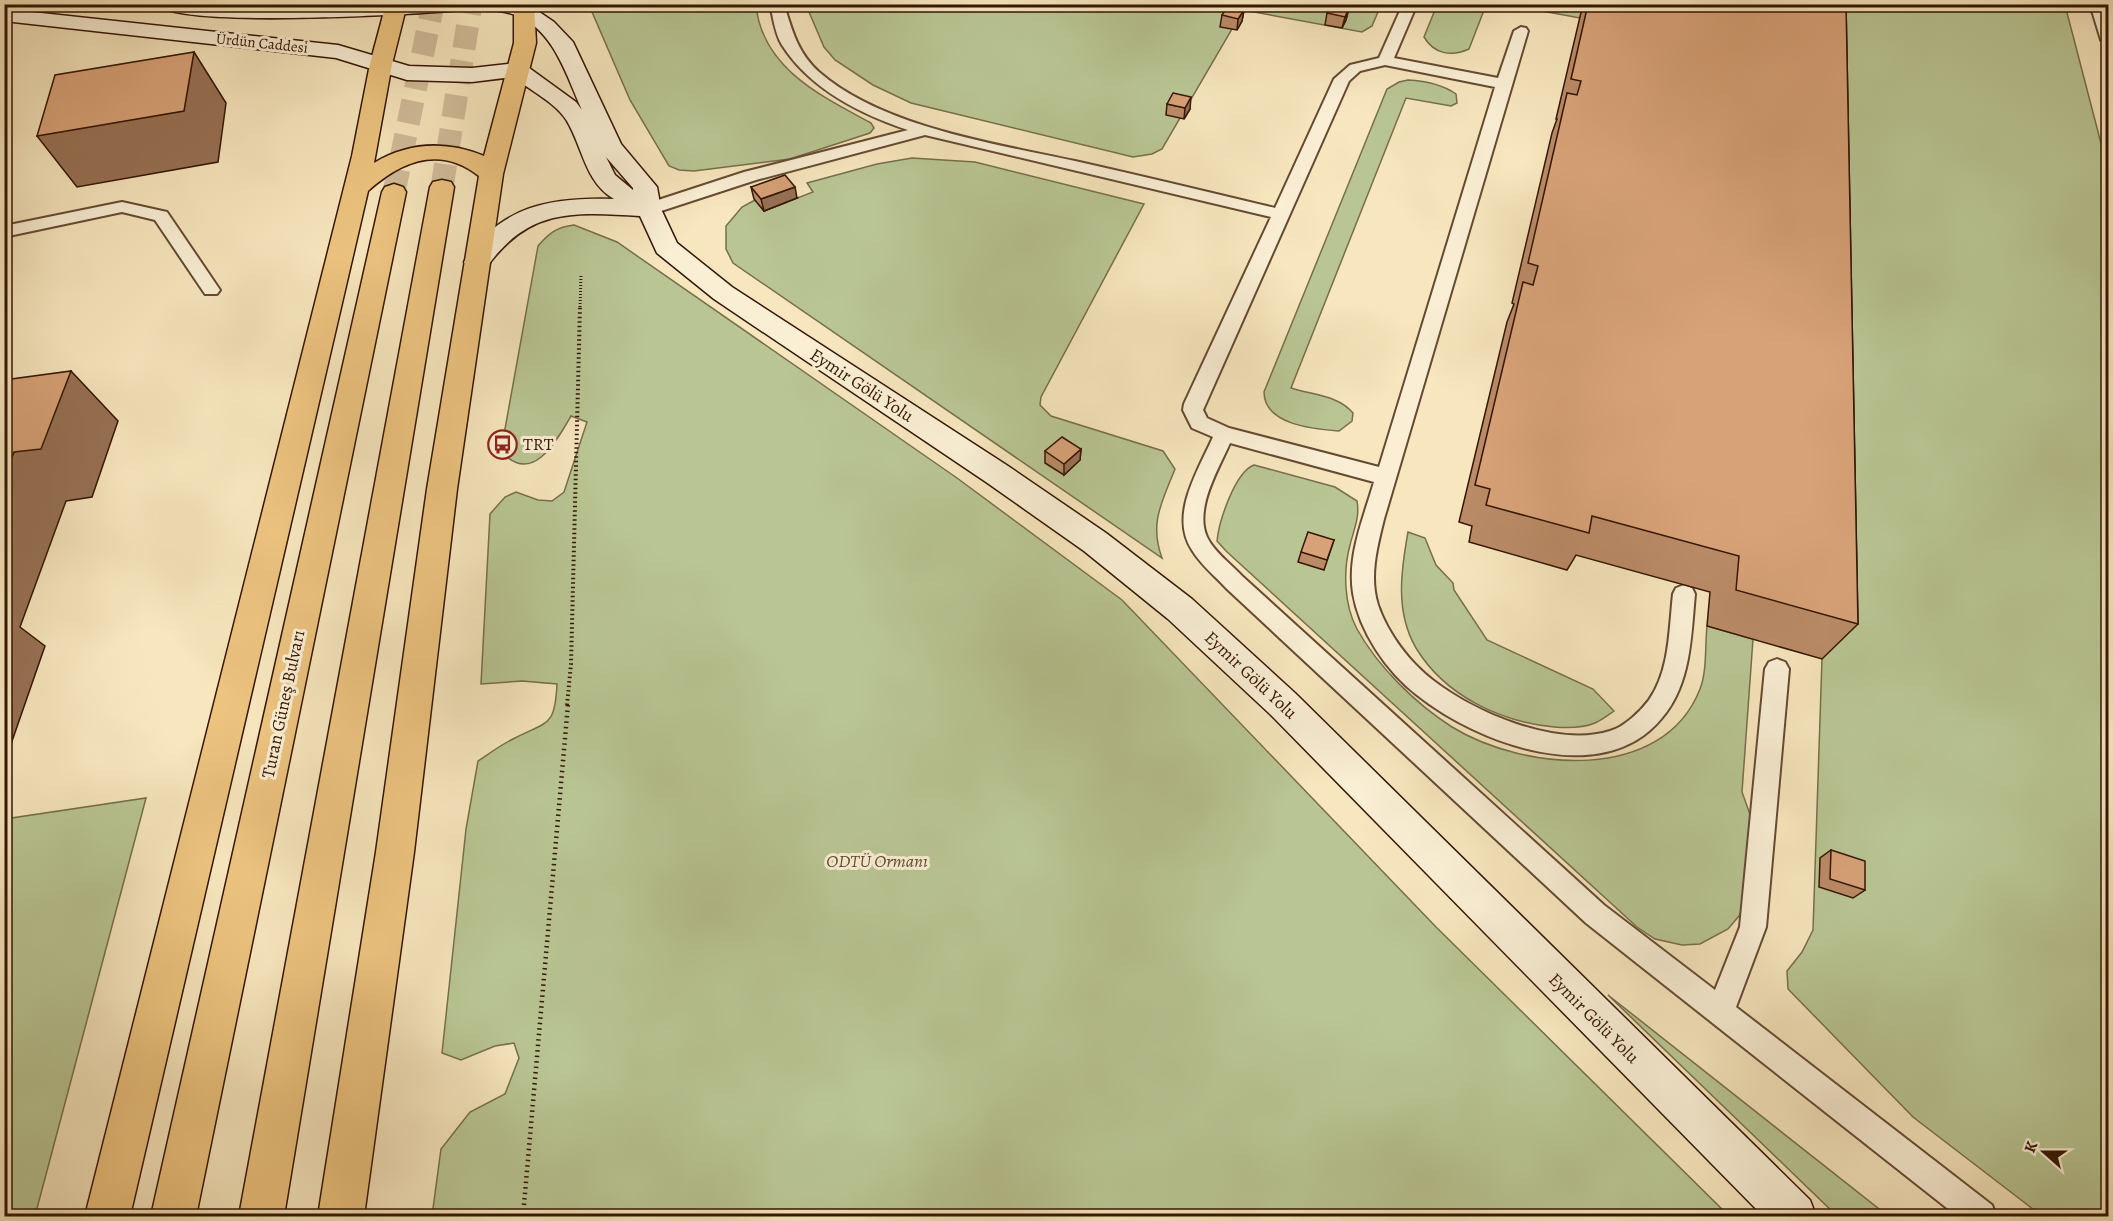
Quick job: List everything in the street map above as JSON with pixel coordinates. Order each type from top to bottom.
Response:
[{"type":"main road","points":[[107,1216],[356,189],[381,64],[396,8]]},
{"type":"main road","points":[[341,1216],[395,852],[442,489],[491,174],[525,44],[525,8]]},
{"type":"main road","points":[[356,189],[370,175],[389,164],[427,153],[461,154],[478,161],[491,174]]},
{"type":"main road","points":[[261,1216],[377,567],[442,187]]},
{"type":"main road","name":"Turan Güneş Bulvarı","points":[[172,1216],[394,192]]},
{"type":"street","name":"Ürdün Caddesi","points":[[175,5],[285,14],[461,4]]},
{"type":"street","points":[[489,4],[525,8]]},
{"type":"street","name":"Eymir Gölü Yolu","points":[[525,8],[565,47],[610,146],[645,187],[649,209],[666,247],[723,293],[997,474],[1095,542],[1180,609],[1283,704],[1794,1216]]},
{"type":"street","name":"Ürdün Caddesi","points":[[4,15],[338,52],[407,73],[432,76],[517,70]]},
{"type":"street","points":[[517,70],[568,107],[578,120],[604,178],[619,192],[649,209]]},
{"type":"street","points":[[477,262],[486,245],[502,229],[545,211],[604,205],[649,209]]},
{"type":"lane","points":[[777,4],[781,34],[789,48],[811,73],[865,108],[922,131],[1280,214]]},
{"type":"lane","points":[[1384,61],[1410,4]]},
{"type":"lane","points":[[2097,4],[2109,40]]},
{"type":"lane","points":[[1521,31],[1386,477],[1363,566],[1364,592],[1371,617],[1407,672],[1465,713],[1503,731],[1538,740],[1574,744],[1610,742],[1634,729],[1657,707],[1670,681],[1677,655],[1684,594]]},
{"type":"lane","points":[[1386,477],[1224,434],[1199,423],[1194,416],[1194,404],[1342,79],[1355,68],[1384,61],[1504,84]]},
{"type":"lane","points":[[649,209],[750,176],[922,131]]},
{"type":"lane","points":[[4,232],[122,207],[161,216],[172,229],[211,290]]},
{"type":"lane","points":[[1224,434],[1192,517],[1192,526],[1200,546],[1234,582],[1595,914],[1981,1216]]},
{"type":"lane","points":[[1718,1011],[1729,993],[1753,927],[1778,669]]},
{"type":"path","points":[[524,1216],[571,664],[581,275]]},
{"type":"green space","points":[[589,5],[756,5],[761,27],[769,46],[782,63],[797,78],[833,102],[871,123],[874,128],[870,133],[790,159],[694,171],[679,170],[669,166],[630,100]]},
{"type":"green space","points":[[806,5],[1381,5],[1372,26],[1362,32],[1243,10],[1162,149],[1152,154],[1133,157],[911,103],[873,85],[835,60],[824,47]]},
{"type":"green space","points":[[1437,5],[1486,5],[1469,49],[1449,53],[1438,50],[1428,43],[1424,37]]},
{"type":"green space","points":[[1509,5],[1592,5],[1580,18]]},
{"type":"green space","points":[[1822,5],[2065,5],[2108,170],[2108,1216],[2042,1216],[1913,1117],[1788,989],[1787,971],[1802,952],[1813,930],[1822,659]]},
{"type":"green space","points":[[1408,80],[1439,85],[1456,94],[1457,103],[1451,106],[1406,98],[1291,388],[1340,402],[1353,413],[1352,421],[1339,431],[1292,423],[1272,412],[1266,403],[1264,392],[1387,89]]},
{"type":"green space","points":[[912,158],[975,162],[1144,204],[1041,397],[1040,405],[1051,416],[1163,451],[1175,469],[1162,502],[1157,523],[1158,545],[1162,558],[733,263],[726,249],[726,226],[742,207],[755,200],[764,211],[813,192],[807,183],[877,164]]},
{"type":"green space","name":"ODTÜ Ormanı","points":[[574,225],[617,242],[957,478],[1122,600],[1436,927],[1729,1216],[432,1216],[441,1149],[470,1112],[505,1094],[519,1058],[514,1043],[495,1046],[461,1060],[442,1053],[466,829],[478,761],[505,743],[548,721],[552,716],[556,698],[557,684],[522,681],[481,684],[490,514],[505,497],[516,492],[538,500],[552,501],[564,492],[587,422],[571,416],[551,447],[533,462],[523,464],[512,461],[501,451],[538,246],[554,231]]},
{"type":"green space","points":[[1254,465],[1335,487],[1357,501],[1357,518],[1348,555],[1346,588],[1349,609],[1357,629],[1387,671],[1412,696],[1438,718],[1482,742],[1516,753],[1552,759],[1589,760],[1624,754],[1656,741],[1682,720],[1702,682],[1707,626],[1753,639],[1742,792],[1752,820],[1746,902],[1739,916],[1728,929],[1700,944],[1682,945],[1655,939],[1637,927],[1226,551],[1217,541],[1221,522],[1234,487],[1247,469]]},
{"type":"green space","points":[[1408,532],[1425,538],[1436,565],[1453,583],[1454,590],[1487,640],[1593,689],[1614,711],[1595,723],[1580,727],[1534,724],[1476,704],[1442,680],[1416,648],[1405,620],[1402,606],[1402,576]]},
{"type":"green space","points":[[146,798],[35,1216],[5,1216],[5,819]]},
{"type":"green space","points":[[1608,995],[1888,1216],[1837,1216]]},
{"type":"building","points":[[1588,4],[1846,4],[1858,624],[1736,590],[1739,556],[1592,516],[1589,533],[1486,505],[1490,489],[1475,485],[1523,282],[1533,285],[1538,266],[1528,263],[1567,93],[1577,95],[1581,81],[1571,79]]},
{"type":"building","points":[[1332,5],[1349,8],[1345,17],[1327,13]]},
{"type":"building","points":[[1227,7],[1244,10],[1238,19],[1222,15]]},
{"type":"building","points":[[194,52],[184,111],[37,136],[55,75]]},
{"type":"building","points":[[1173,93],[1191,97],[1185,108],[1167,104]]},
{"type":"building","points":[[785,175],[795,187],[761,199],[751,187]]},
{"type":"building","points":[[71,371],[41,449],[14,452],[4,476],[4,380]]},
{"type":"building","points":[[1062,437],[1081,449],[1064,464],[1045,451]]},
{"type":"building","points":[[1308,532],[1334,540],[1327,560],[1301,552]]},
{"type":"building","points":[[1831,850],[1865,861],[1865,890],[1830,879]]},
{"type":"tunnel","points":[[394,192],[433,4]]},
{"type":"tunnel","points":[[442,187],[471,4]]},
{"type":"place","name":"TRT","points":[[502,444]]}]
